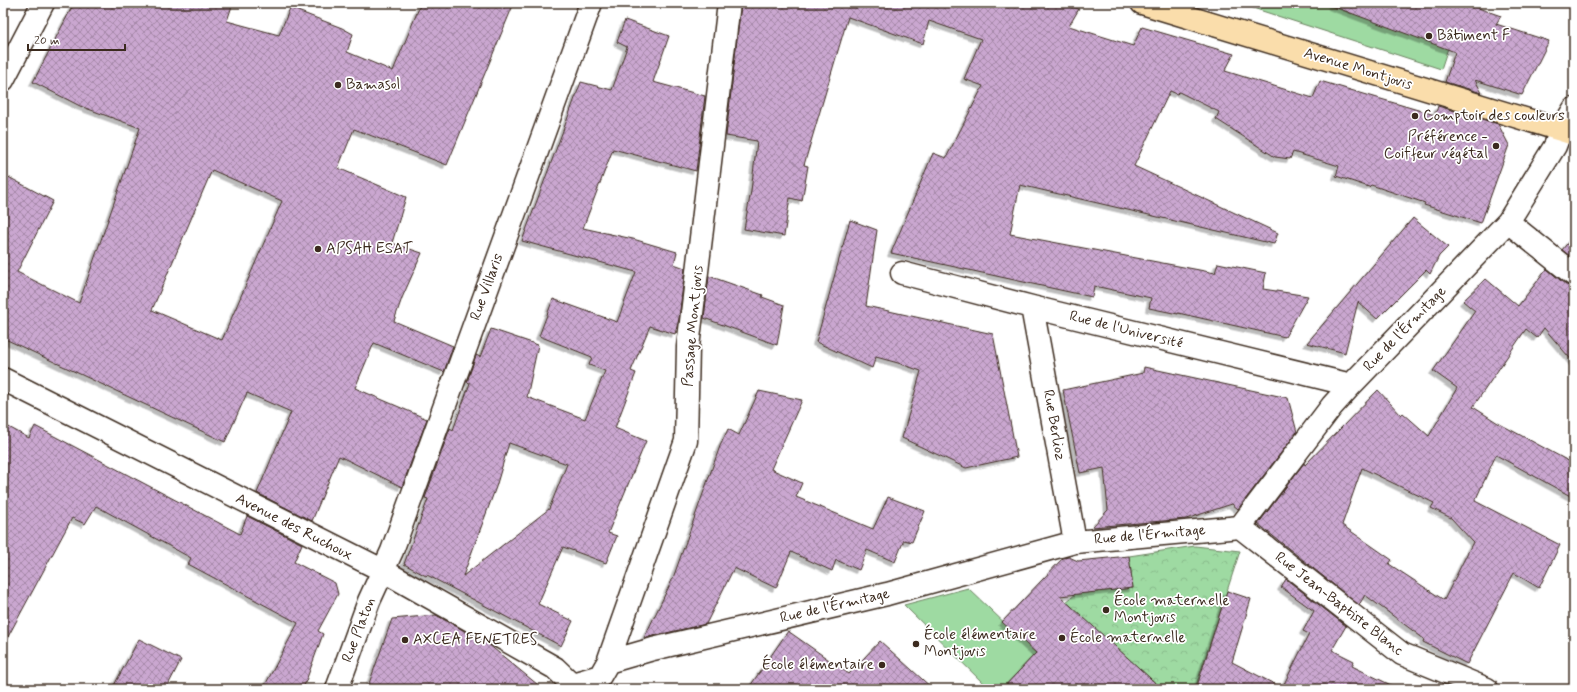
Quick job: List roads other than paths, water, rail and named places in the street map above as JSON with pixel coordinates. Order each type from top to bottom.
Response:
[{"type":"main road","name":"Avenue Montjovis","points":[[1142,3],[1568,132]]},
{"type":"street","points":[[3,80],[43,3]]},
{"type":"street","name":"Rue Villaris","points":[[382,570],[394,544],[591,3]]},
{"type":"street","name":"Passage Montjovis","points":[[608,662],[686,441],[688,347],[729,3]]},
{"type":"street","name":"Rue de l'Érmitage","points":[[608,662],[887,594],[1075,542],[1240,527],[1332,406],[1508,222],[1555,146],[1568,132],[1574,109]]},
{"type":"street","points":[[1508,222],[1574,275]]},
{"type":"street","name":"Rue de l'Université","points":[[902,273],[1032,308],[1351,385]]},
{"type":"street","name":"Rue Berlioz","points":[[1032,308],[1075,542]]},
{"type":"street","name":"Avenue des Ruchoux","points":[[3,379],[382,570],[555,668],[575,686]]},
{"type":"street","name":"Rue Jean-Baptiste Blanc","points":[[1240,527],[1402,654],[1487,689]]},
{"type":"street","name":"Rue Platon","points":[[336,689],[382,570]]},
{"type":"street","points":[[575,686],[600,676],[608,662]]},
{"type":"place","name":"Bâtiment F","points":[[1429,36]]},
{"type":"place","name":"Bamasol","points":[[338,85]]},
{"type":"place","name":"Comptoir des couleurs","points":[[1415,116]]},
{"type":"place","name":"Préférence - Coiffeur végétal","points":[[1496,146]]},
{"type":"place","name":"APSAH ESAT","points":[[318,249]]},
{"type":"place","name":"École maternelle Montjovis","points":[[1106,610]]},
{"type":"place","name":"École maternelle","points":[[1062,638]]},
{"type":"place","name":"AXCEA FENETRES","points":[[405,640]]},
{"type":"place","name":"École élémentaire Montjovis","points":[[916,644]]},
{"type":"place","name":"École élémentaire","points":[[882,665]]}]
